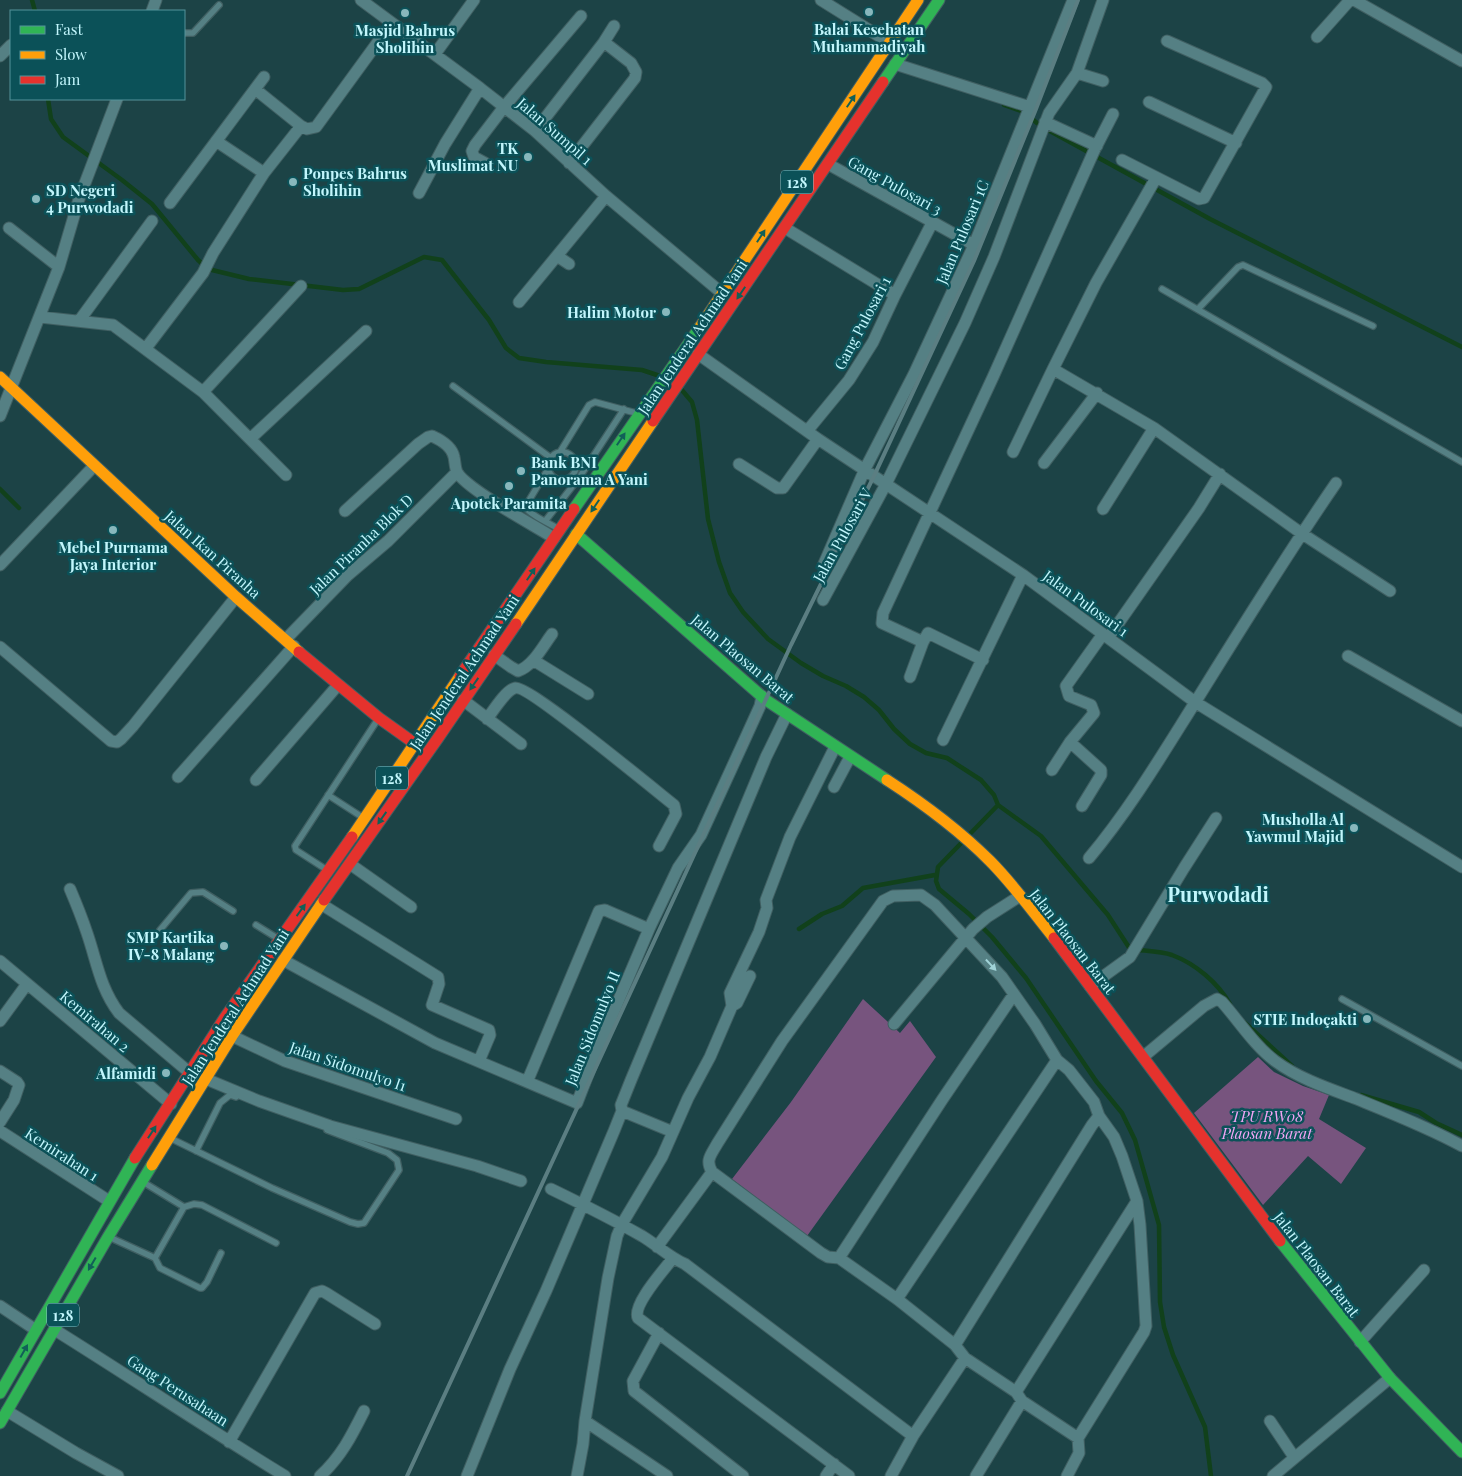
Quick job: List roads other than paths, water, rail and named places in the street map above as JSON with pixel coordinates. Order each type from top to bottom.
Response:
[{"type":"main road","name":"Jalan Jenderal Achmad Yani","points":[[0,1393],[109,1201],[224,1019],[329,871],[361,816],[414,744],[638,413],[723,294],[918,0]]},
{"type":"main road","name":"128","points":[[895,64],[937,0]]},
{"type":"main road","name":"Jalan Jenderal Achmad Yani","points":[[0,1423],[108,1237],[232,1036],[321,904],[438,738],[895,64]]},
{"type":"main road","name":"Jalan Ikan Piranha","points":[[0,377],[236,597],[338,685],[414,744]]},
{"type":"main road","name":"Jalan Plaosan Barat","points":[[576,534],[762,696],[835,747],[915,798],[980,850],[1068,953],[1142,1057],[1285,1248],[1360,1342],[1390,1378],[1462,1452]]},
{"type":"main road","points":[[126,1173],[142,1181]]},
{"type":"street","points":[[435,54],[474,0]]},
{"type":"street","points":[[821,0],[890,43]]},
{"type":"street","name":"Jalan Pulosari 1C","points":[[823,566],[865,469],[914,374],[974,245],[1073,0]]},
{"type":"street","name":"Jalan Pulosari V","points":[[824,600],[886,484],[965,323],[994,257],[1048,113],[1077,73],[1103,0]]},
{"type":"street","points":[[1318,37],[1350,0]]},
{"type":"street","points":[[1354,0],[1462,61]]},
{"type":"street","name":"Jalan Sumpil 1","points":[[369,2],[391,24],[435,54],[535,131],[606,196],[723,294]]},
{"type":"street","points":[[485,164],[474,157],[472,151],[475,145],[504,107],[581,16]]},
{"type":"street","points":[[255,89],[301,126],[307,129],[316,127],[391,24]]},
{"type":"street","points":[[535,131],[604,42],[614,26]]},
{"type":"street","points":[[1122,160],[1152,185],[1201,200],[1204,198],[1236,143],[1266,87],[1265,84],[1167,41]]},
{"type":"street","points":[[569,163],[635,78],[636,72],[631,63],[604,42]]},
{"type":"street","points":[[0,56],[10,46]]},
{"type":"street","points":[[895,64],[1028,113]]},
{"type":"street","points":[[1077,73],[1103,81]]},
{"type":"street","points":[[170,203],[264,76]]},
{"type":"street","points":[[419,193],[445,144],[480,88]]},
{"type":"street","points":[[0,416],[59,267],[73,216],[117,100]]},
{"type":"street","points":[[1149,102],[1236,143]]},
{"type":"street","points":[[923,642],[882,623],[883,613],[1113,114]]},
{"type":"street","points":[[1045,122],[1094,152]]},
{"type":"street","points":[[146,348],[203,273],[213,253],[264,173],[301,126]]},
{"type":"street","points":[[216,141],[264,173]]},
{"type":"street","name":"Gang Pulosari 3","points":[[828,164],[974,245]]},
{"type":"street","points":[[1013,452],[1096,283],[1152,185]]},
{"type":"street","points":[[519,302],[606,196]]},
{"type":"street","points":[[79,321],[152,221]]},
{"type":"street","name":"Gang Pulosari 1","points":[[808,430],[849,380],[873,342],[932,223]]},
{"type":"street","points":[[9,228],[59,267]]},
{"type":"street","points":[[785,228],[895,295]]},
{"type":"street","points":[[557,256],[570,264]]},
{"type":"street","points":[[203,392],[301,286]]},
{"type":"street","points":[[40,317],[113,325],[203,392],[286,475]]},
{"type":"street","points":[[250,439],[366,331]]},
{"type":"street","name":"Jalan Pulosari 1","points":[[698,354],[808,430],[818,439],[1023,575],[1195,702],[1462,867]]},
{"type":"street","points":[[1053,369],[1154,428],[1301,533],[1390,591]]},
{"type":"street","points":[[1044,463],[1097,393]]},
{"type":"street","points":[[1103,509],[1154,428]]},
{"type":"street","points":[[345,511],[418,444],[432,436],[438,438],[450,448],[454,455],[457,472],[479,491],[557,534]]},
{"type":"street","points":[[739,464],[777,488],[783,488],[818,439]]},
{"type":"street","points":[[0,565],[94,466]]},
{"type":"street","name":"Jalan Piranha Blok D","points":[[178,777],[348,576],[388,541],[457,472]]},
{"type":"street","points":[[1052,770],[1070,742],[1092,716],[1094,710],[1091,704],[1069,696],[1066,686],[1199,508],[1220,474]]},
{"type":"street","points":[[1089,858],[1113,829],[1144,783],[1301,533],[1336,483]]},
{"type":"street","points":[[943,740],[1023,575]]},
{"type":"street","points":[[0,647],[111,741],[116,742],[121,740],[133,726],[236,597]]},
{"type":"street","points":[[494,655],[511,668],[518,671],[524,669],[552,634]]},
{"type":"street","points":[[910,677],[923,642],[928,634],[982,660]]},
{"type":"street","points":[[1348,656],[1462,721]]},
{"type":"street","points":[[533,660],[588,694]]},
{"type":"street","points":[[256,780],[338,685]]},
{"type":"street","points":[[487,719],[508,692],[514,688],[521,688],[545,703],[674,805],[676,814],[659,846]]},
{"type":"street","name":"Jalan Sidomulyo II","points":[[283,960],[435,1043],[576,1102],[579,1101],[599,1046],[649,929],[678,868],[701,835],[760,706],[762,696]]},
{"type":"street","points":[[462,700],[521,744]]},
{"type":"street","points":[[467,1476],[510,1369],[546,1291],[622,1110],[622,1102],[657,1016],[766,757],[787,714]]},
{"type":"street","points":[[1070,742],[1101,770],[1101,775],[1082,806]]},
{"type":"street","points":[[577,1476],[608,1278],[617,1236],[622,1224],[662,1157],[688,1098],[710,1057],[732,1006],[730,993],[759,932],[767,908],[766,900],[790,837],[835,747]]},
{"type":"street","points":[[834,787],[850,757]]},
{"type":"street","points":[[1090,986],[1130,957],[1216,818]]},
{"type":"street","points":[[350,864],[411,907]]},
{"type":"street","points":[[70,888],[87,931],[103,988],[119,1013],[190,1073]]},
{"type":"street","points":[[1066,1476],[1079,1454],[1078,1438],[1146,1326],[1137,1201],[1117,1143],[1100,1116],[1094,1102],[1069,1070],[1057,1060],[1035,1024],[1002,977],[935,905],[921,895],[894,896],[883,902],[782,1041],[727,1128],[708,1161],[708,1166],[712,1172],[821,1253],[828,1257],[839,1258],[897,1299],[955,1345],[965,1358],[1078,1438]]},
{"type":"street","points":[[894,1024],[966,937],[987,917],[1020,896]]},
{"type":"street","points":[[321,904],[438,977],[439,984],[432,1005],[489,1030],[490,1035],[479,1060]]},
{"type":"street","points":[[527,1082],[600,910],[605,910],[649,929]]},
{"type":"street","name":"Kemirahan 2","points":[[0,962],[171,1104]]},
{"type":"street","points":[[732,1006],[737,1003],[750,976]]},
{"type":"street","points":[[0,1021],[27,984]]},
{"type":"street","points":[[839,1258],[1014,994]]},
{"type":"street","points":[[1142,1057],[1204,1006],[1217,999],[1222,1002],[1249,1035],[1273,1060],[1290,1071],[1312,1082],[1426,1127],[1462,1146]]},
{"type":"street","name":"Jalan Sidomulyo I1","points":[[232,1036],[285,1061],[456,1119]]},
{"type":"street","points":[[897,1299],[1057,1060]]},
{"type":"street","points":[[0,1071],[17,1082],[19,1086],[14,1100],[0,1122]]},
{"type":"street","points":[[206,1079],[259,1101],[330,1126],[441,1156],[521,1181]]},
{"type":"street","points":[[622,1110],[673,1132]]},
{"type":"street","points":[[955,1345],[1092,1125],[1100,1116]]},
{"type":"street","name":"Kemirahan 1","points":[[0,1131],[109,1201]]},
{"type":"street","points":[[658,1247],[712,1172]]},
{"type":"street","points":[[551,1189],[622,1224],[685,1264],[913,1436]]},
{"type":"street","points":[[976,1476],[1019,1396],[1137,1201]]},
{"type":"street","points":[[673,1258],[639,1303],[636,1311],[641,1321],[850,1476]]},
{"type":"street","points":[[1360,1342],[1424,1270]]},
{"type":"street","points":[[229,1442],[315,1293],[322,1291],[326,1293],[375,1324]]},
{"type":"street","points":[[0,1306],[36,1330]]},
{"type":"street","name":"Gang Perusahaan","points":[[55,1330],[285,1476]]},
{"type":"street","points":[[658,1333],[633,1381],[634,1391],[743,1476]]},
{"type":"street","points":[[891,1476],[913,1436],[965,1358]]},
{"type":"street","points":[[1273,1476],[1390,1378]]},
{"type":"street","points":[[7,1411],[118,1476]]},
{"type":"street","points":[[320,1476],[336,1461],[364,1411]]},
{"type":"street","points":[[585,1421],[660,1474]]},
{"type":"street","points":[[1270,1421],[1294,1457]]},
{"type":"street","points":[[826,1476],[834,1464]]},
{"type":"lane","points":[[185,33],[193,33],[219,6]]},
{"type":"lane","points":[[1198,309],[1238,267],[1243,265],[1373,326]]},
{"type":"lane","points":[[1162,289],[1462,462]]},
{"type":"lane","points":[[453,386],[551,458]]},
{"type":"lane","points":[[557,534],[546,520],[530,513],[525,506],[548,469],[551,458],[560,452],[589,404],[595,402],[638,413]]},
{"type":"lane","points":[[546,520],[624,409]]},
{"type":"lane","points":[[560,452],[570,455],[576,464],[576,476]]},
{"type":"lane","points":[[548,469],[554,478],[565,480],[576,476]]},
{"type":"lane","points":[[576,476],[589,486]]},
{"type":"lane","points":[[329,871],[296,850],[295,846],[379,718]]},
{"type":"lane","points":[[328,795],[361,816]]},
{"type":"lane","points":[[160,930],[191,893],[202,892],[233,911]]},
{"type":"lane","points":[[257,926],[279,940]]},
{"type":"lane","points":[[1342,999],[1462,1066]]},
{"type":"lane","points":[[170,1137],[196,1151],[272,1188],[358,1224],[364,1223],[368,1219],[399,1170],[397,1160],[388,1153],[233,1095],[225,1098],[220,1103],[196,1151]]},
{"type":"lane","points":[[142,1181],[184,1207]]},
{"type":"lane","points":[[155,1258],[184,1207],[194,1204],[202,1205],[276,1243]]},
{"type":"lane","points":[[108,1237],[155,1258],[160,1268],[200,1288],[207,1282],[220,1253]]},
{"type":"waterway","points":[[32,0],[35,10]]},
{"type":"waterway","points":[[48,100],[51,119],[63,137],[152,204],[198,260],[208,269],[249,279],[343,290],[359,289],[424,257],[442,260],[489,320],[506,348],[519,358],[642,370],[660,376]]},
{"type":"waterway","points":[[1004,105],[1024,112],[1037,123]]},
{"type":"waterway","points":[[1048,130],[1210,219],[1462,347]]},
{"type":"waterway","points":[[681,389],[692,402],[697,420],[708,519],[719,562],[730,593],[743,612],[768,639],[801,663],[864,697],[879,710],[894,729],[910,744],[926,753],[947,758],[981,780],[994,795],[998,805],[1041,836],[1108,915],[1130,949],[1157,952],[1181,959],[1198,969],[1213,982],[1230,1004]]},
{"type":"waterway","points":[[0,489],[19,508]]},
{"type":"waterway","points":[[998,805],[938,867],[936,881],[939,889],[969,914],[992,937],[1026,978],[1096,1081],[1122,1113],[1135,1140],[1159,1225],[1160,1302],[1164,1327],[1173,1355],[1205,1427],[1211,1476]]},
{"type":"waterway","points":[[799,929],[822,914],[842,906],[863,888],[935,875]]},
{"type":"waterway","points":[[1244,1022],[1292,1066]]},
{"type":"waterway","points":[[1361,1095],[1419,1112],[1436,1123],[1462,1135]]},
{"type":"railway","points":[[407,1476],[791,645],[874,476],[974,261],[1078,0]]},
{"type":"place","name":"Balai Kesehatan Muhammadiyah","points":[[869,12]]},
{"type":"place","name":"Masjid Bahrus Sholihin","points":[[405,13]]},
{"type":"place","name":"TK Muslimat NU","points":[[528,157]]},
{"type":"place","name":"Ponpes Bahrus Sholihin","points":[[293,182]]},
{"type":"place","name":"SD Negeri 4 Purwodadi","points":[[36,199]]},
{"type":"place","name":"Halim Motor","points":[[666,312]]},
{"type":"place","name":"Bank BNI Panorama A Yani","points":[[521,471]]},
{"type":"place","name":"Apotek Paramita","points":[[509,486]]},
{"type":"place","name":"Mebel Purnama Jaya Interior","points":[[113,530]]},
{"type":"place","name":"Musholla Al Yawmul Majid","points":[[1354,828]]},
{"type":"place","name":"SMP Kartika IV-8 Malang","points":[[224,946]]},
{"type":"place","name":"STIE Indoçakti","points":[[1367,1019]]},
{"type":"place","name":"Alfamidi","points":[[166,1073]]},
{"type":"district","name":"Purwodadi","points":[[1218,893]]},
{"type":"park label","name":"TPU RW08 Plaosan Barat","points":[[1267,1124]]}]
